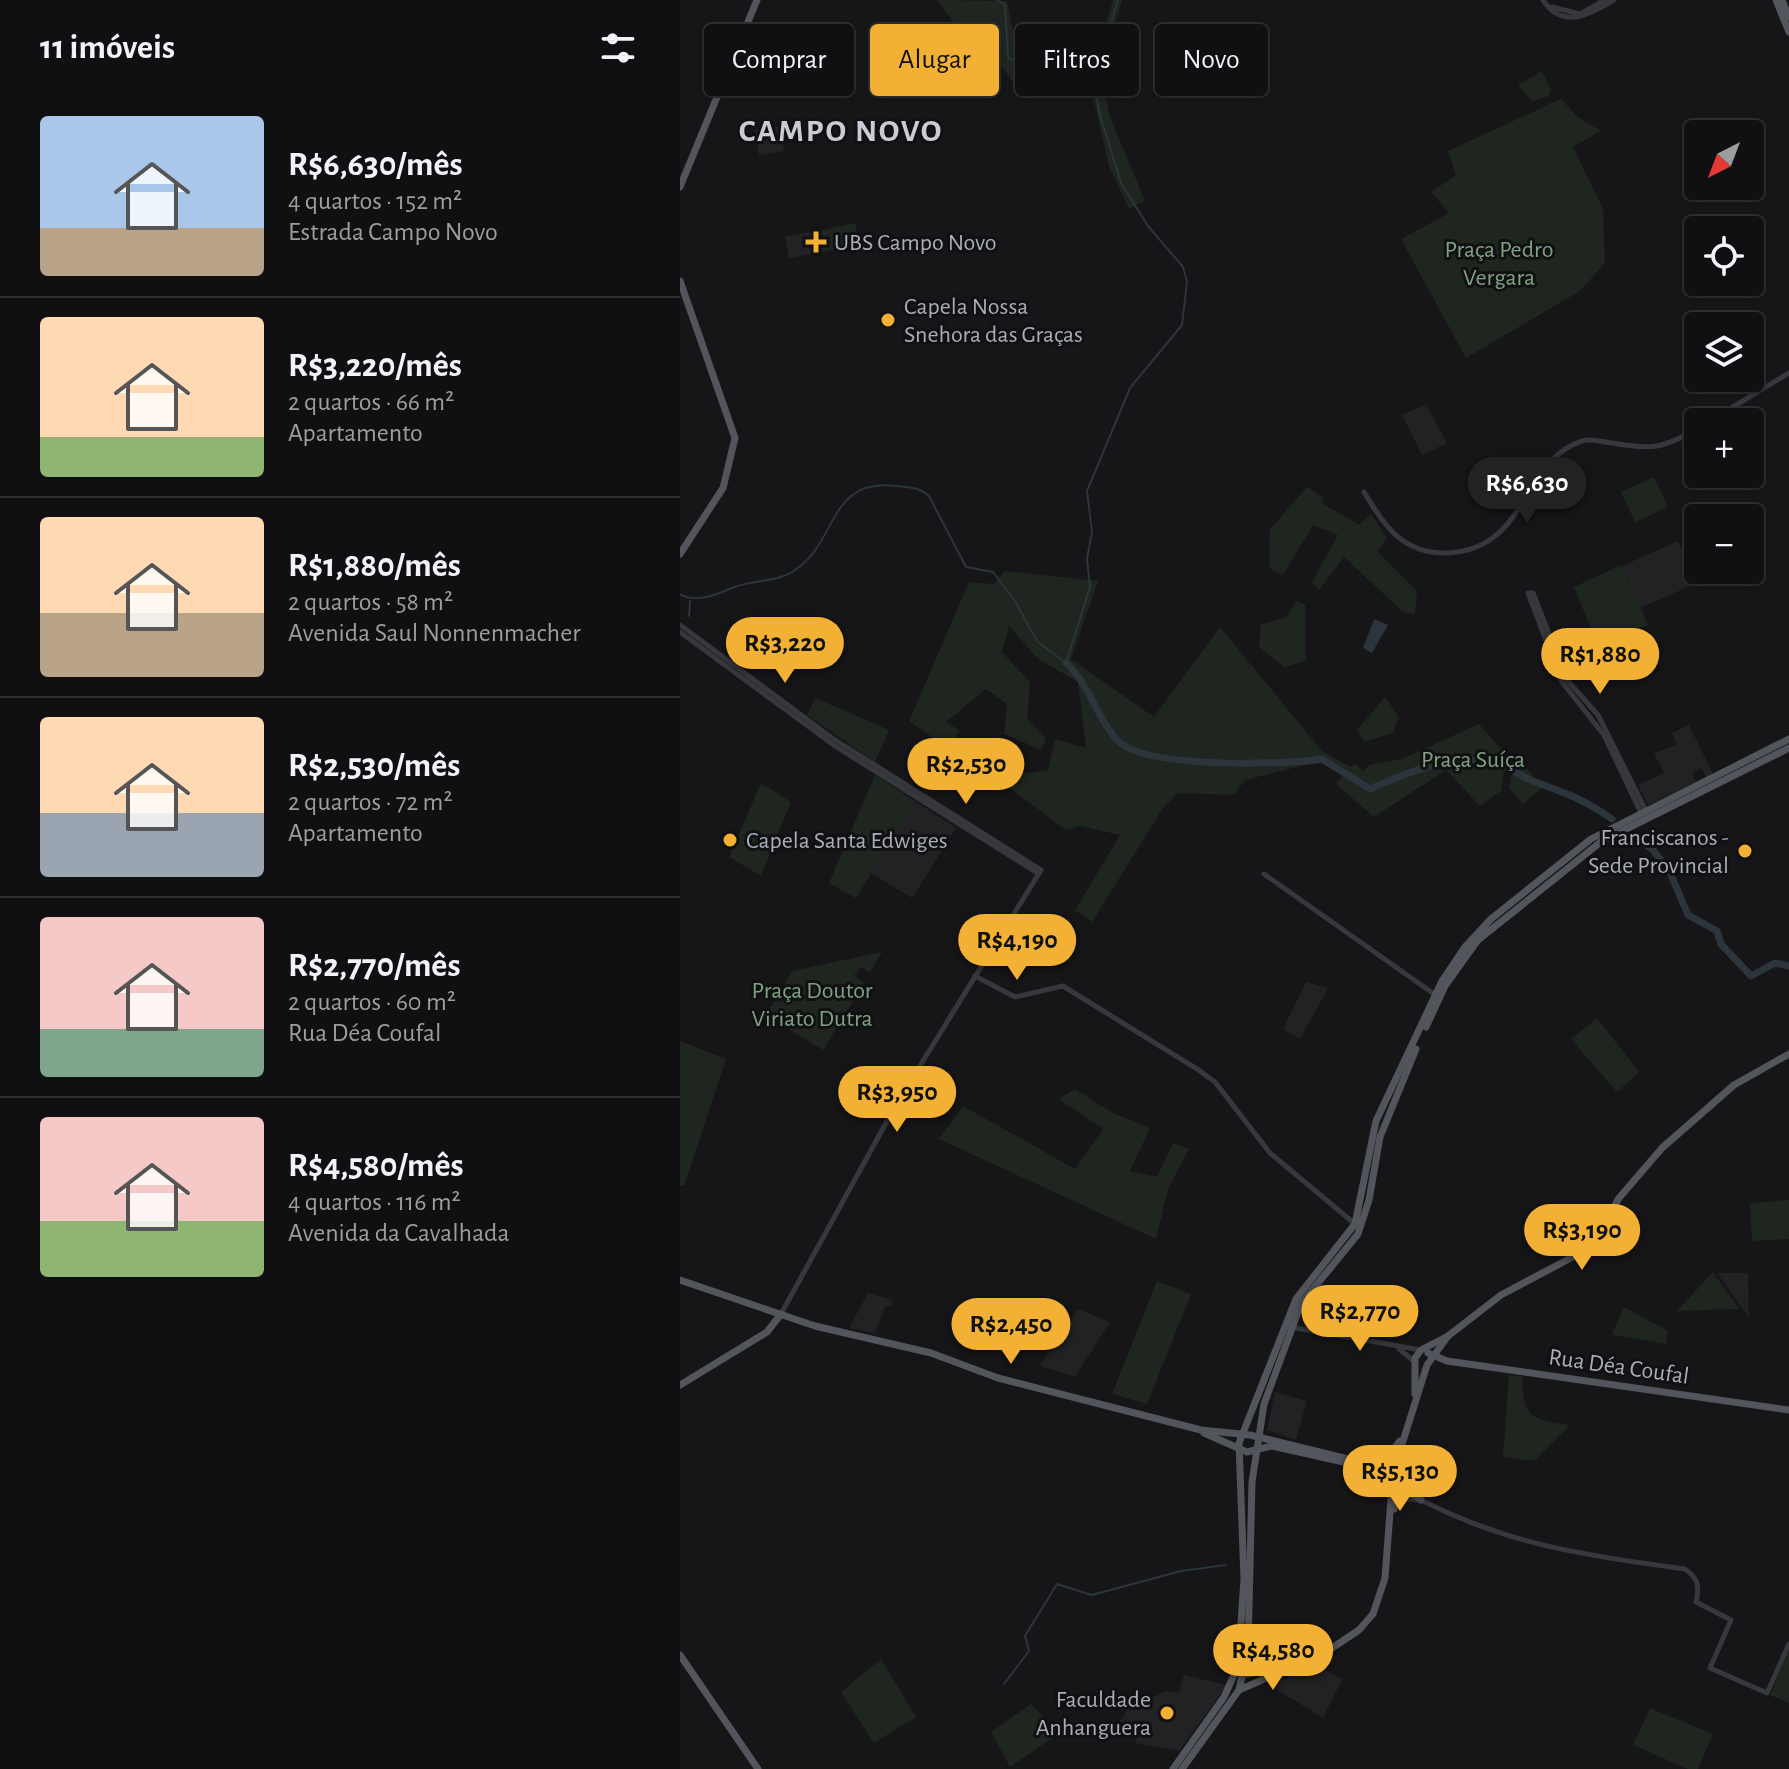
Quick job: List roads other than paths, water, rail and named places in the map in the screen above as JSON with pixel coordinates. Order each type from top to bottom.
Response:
[{"type":"main road","points":[[680,187],[757,0]]},
{"type":"main road","points":[[1776,0],[1789,32]]},
{"type":"main road","points":[[1782,0],[1789,17]]},
{"type":"main road","points":[[680,281],[735,438]]},
{"type":"main road","points":[[680,554],[723,488],[738,425]]},
{"type":"main road","points":[[1214,1712],[1234,1676],[1242,1644],[1243,1516],[1238,1448],[1279,1335],[1296,1299],[1355,1224],[1377,1134],[1389,1100],[1437,996],[1465,947],[1491,919],[1591,839],[1643,810],[1789,739]]},
{"type":"main road","points":[[1389,1100],[1433,1012],[1437,996],[1466,954],[1495,925],[1602,841],[1789,748]]},
{"type":"main road","points":[[1721,781],[1725,772]]},
{"type":"main road","points":[[1643,810],[1654,815]]},
{"type":"main road","points":[[1396,1490],[1393,1473],[1415,1400],[1432,1355],[1448,1336],[1501,1295],[1584,1251],[1600,1233],[1619,1198],[1662,1148],[1734,1085],[1789,1054]]},
{"type":"main road","points":[[1181,1769],[1239,1690],[1245,1674],[1252,1482],[1268,1390],[1291,1327],[1308,1292],[1358,1234],[1369,1200],[1377,1134]]},
{"type":"main road","points":[[680,1280],[830,1330],[907,1346],[984,1375],[1201,1430],[1243,1435],[1366,1463],[1393,1473]]},
{"type":"main road","points":[[680,1385],[767,1332],[781,1314]]},
{"type":"main road","points":[[1415,1400],[1415,1362],[1421,1350],[1448,1336]]},
{"type":"main road","points":[[1439,1346],[1443,1360]]},
{"type":"main road","name":"Rua Déa Coufal","points":[[1421,1350],[1443,1360],[1789,1410]]},
{"type":"main road","name":"Rua Déa Coufal","points":[[1415,1362],[1427,1365],[1443,1360]]},
{"type":"main road","points":[[1201,1430],[1231,1452],[1239,1466]]},
{"type":"main road","points":[[1366,1463],[1386,1459],[1406,1433]]},
{"type":"main road","points":[[1239,1690],[1345,1641],[1368,1621],[1383,1591],[1391,1515],[1406,1433]]},
{"type":"main road","points":[[1217,1441],[1247,1452],[1272,1446],[1387,1475],[1393,1473],[1402,1452]]},
{"type":"main road","points":[[1396,1490],[1421,1500]]},
{"type":"main road","points":[[1248,1649],[1252,1665],[1265,1672]]},
{"type":"main road","points":[[680,1655],[756,1769]]},
{"type":"main road","points":[[1173,1769],[1245,1674],[1292,1666]]},
{"type":"main road","points":[[1200,1743],[1198,1739],[1208,1720]]},
{"type":"main road","points":[[1181,1769],[1188,1757],[1187,1750]]},
{"type":"street","points":[[1543,0],[1562,12],[1580,14],[1605,0]]},
{"type":"street","points":[[1543,0],[1556,14],[1579,18],[1614,0]]},
{"type":"street","points":[[1731,408],[1789,373]]},
{"type":"street","points":[[1364,492],[1395,537],[1428,552],[1457,552],[1499,535],[1563,450],[1585,439],[1655,449],[1684,435]]},
{"type":"street","points":[[1540,615],[1567,680],[1598,715],[1643,810]]},
{"type":"street","points":[[680,625],[832,738],[1040,872],[897,1103],[781,1314]]},
{"type":"street","points":[[680,632],[835,746],[901,784]]},
{"type":"street","points":[[1264,874],[1437,996]]},
{"type":"street","points":[[975,976],[1015,997],[1063,986],[1197,1069],[1215,1082],[1270,1153],[1355,1224]]},
{"type":"street","points":[[1279,1335],[1291,1327]]},
{"type":"street","name":"Rua Déa Coufal","points":[[1291,1327],[1421,1350]]},
{"type":"street","name":"Rua Déa Coufal","points":[[1398,1348],[1415,1362]]},
{"type":"street","points":[[1396,1490],[1468,1524],[1504,1537],[1559,1552],[1685,1569],[1696,1577],[1699,1589],[1696,1602],[1731,1620],[1710,1668],[1767,1693],[1789,1644]]},
{"type":"waterway","points":[[997,0],[1005,5],[1008,57],[1015,62]]},
{"type":"waterway","points":[[680,594],[693,598],[706,597],[788,574],[809,558],[836,514],[857,492],[873,486],[913,488],[929,496],[966,567],[993,572],[1015,601],[1037,641],[1066,663],[1090,587],[1087,559],[1092,532],[1087,491],[1130,388],[1182,325],[1187,282],[1183,267],[1148,226],[1121,183],[1100,115],[1093,80],[1118,0]]},
{"type":"waterway","points":[[689,616],[690,601]]},
{"type":"waterway","points":[[1066,663],[1081,681],[1117,740],[1132,749],[1155,756],[1215,763],[1322,759],[1370,789],[1447,762],[1495,763],[1584,802],[1612,819]]},
{"type":"waterway","points":[[1632,835],[1653,850],[1669,870],[1688,915],[1717,931],[1721,944],[1751,976],[1775,963],[1789,966]]},
{"type":"waterway","points":[[1004,1684],[1029,1651],[1025,1636],[1057,1584],[1092,1595],[1181,1571],[1226,1565]]},
{"type":"place","name":"UBS Campo Novo","points":[[816,242]]},
{"type":"place","name":"Capela Nossa Snehora das Graças","points":[[888,320]]},
{"type":"place","name":"Capela Santa Edwiges","points":[[730,840]]},
{"type":"place","name":"Franciscanos - Sede Provincial","points":[[1745,851]]},
{"type":"place","name":"Faculdade Anhanguera","points":[[1167,1713]]},
{"type":"district","name":"CAMPO NOVO","points":[[841,130]]},
{"type":"park label","name":"Praça Pedro Vergara","points":[[1499,263]]},
{"type":"park label","name":"Praça Suíça","points":[[1473,759]]},
{"type":"park label","name":"Praça Doutor Viriato Dutra","points":[[812,1004]]}]
